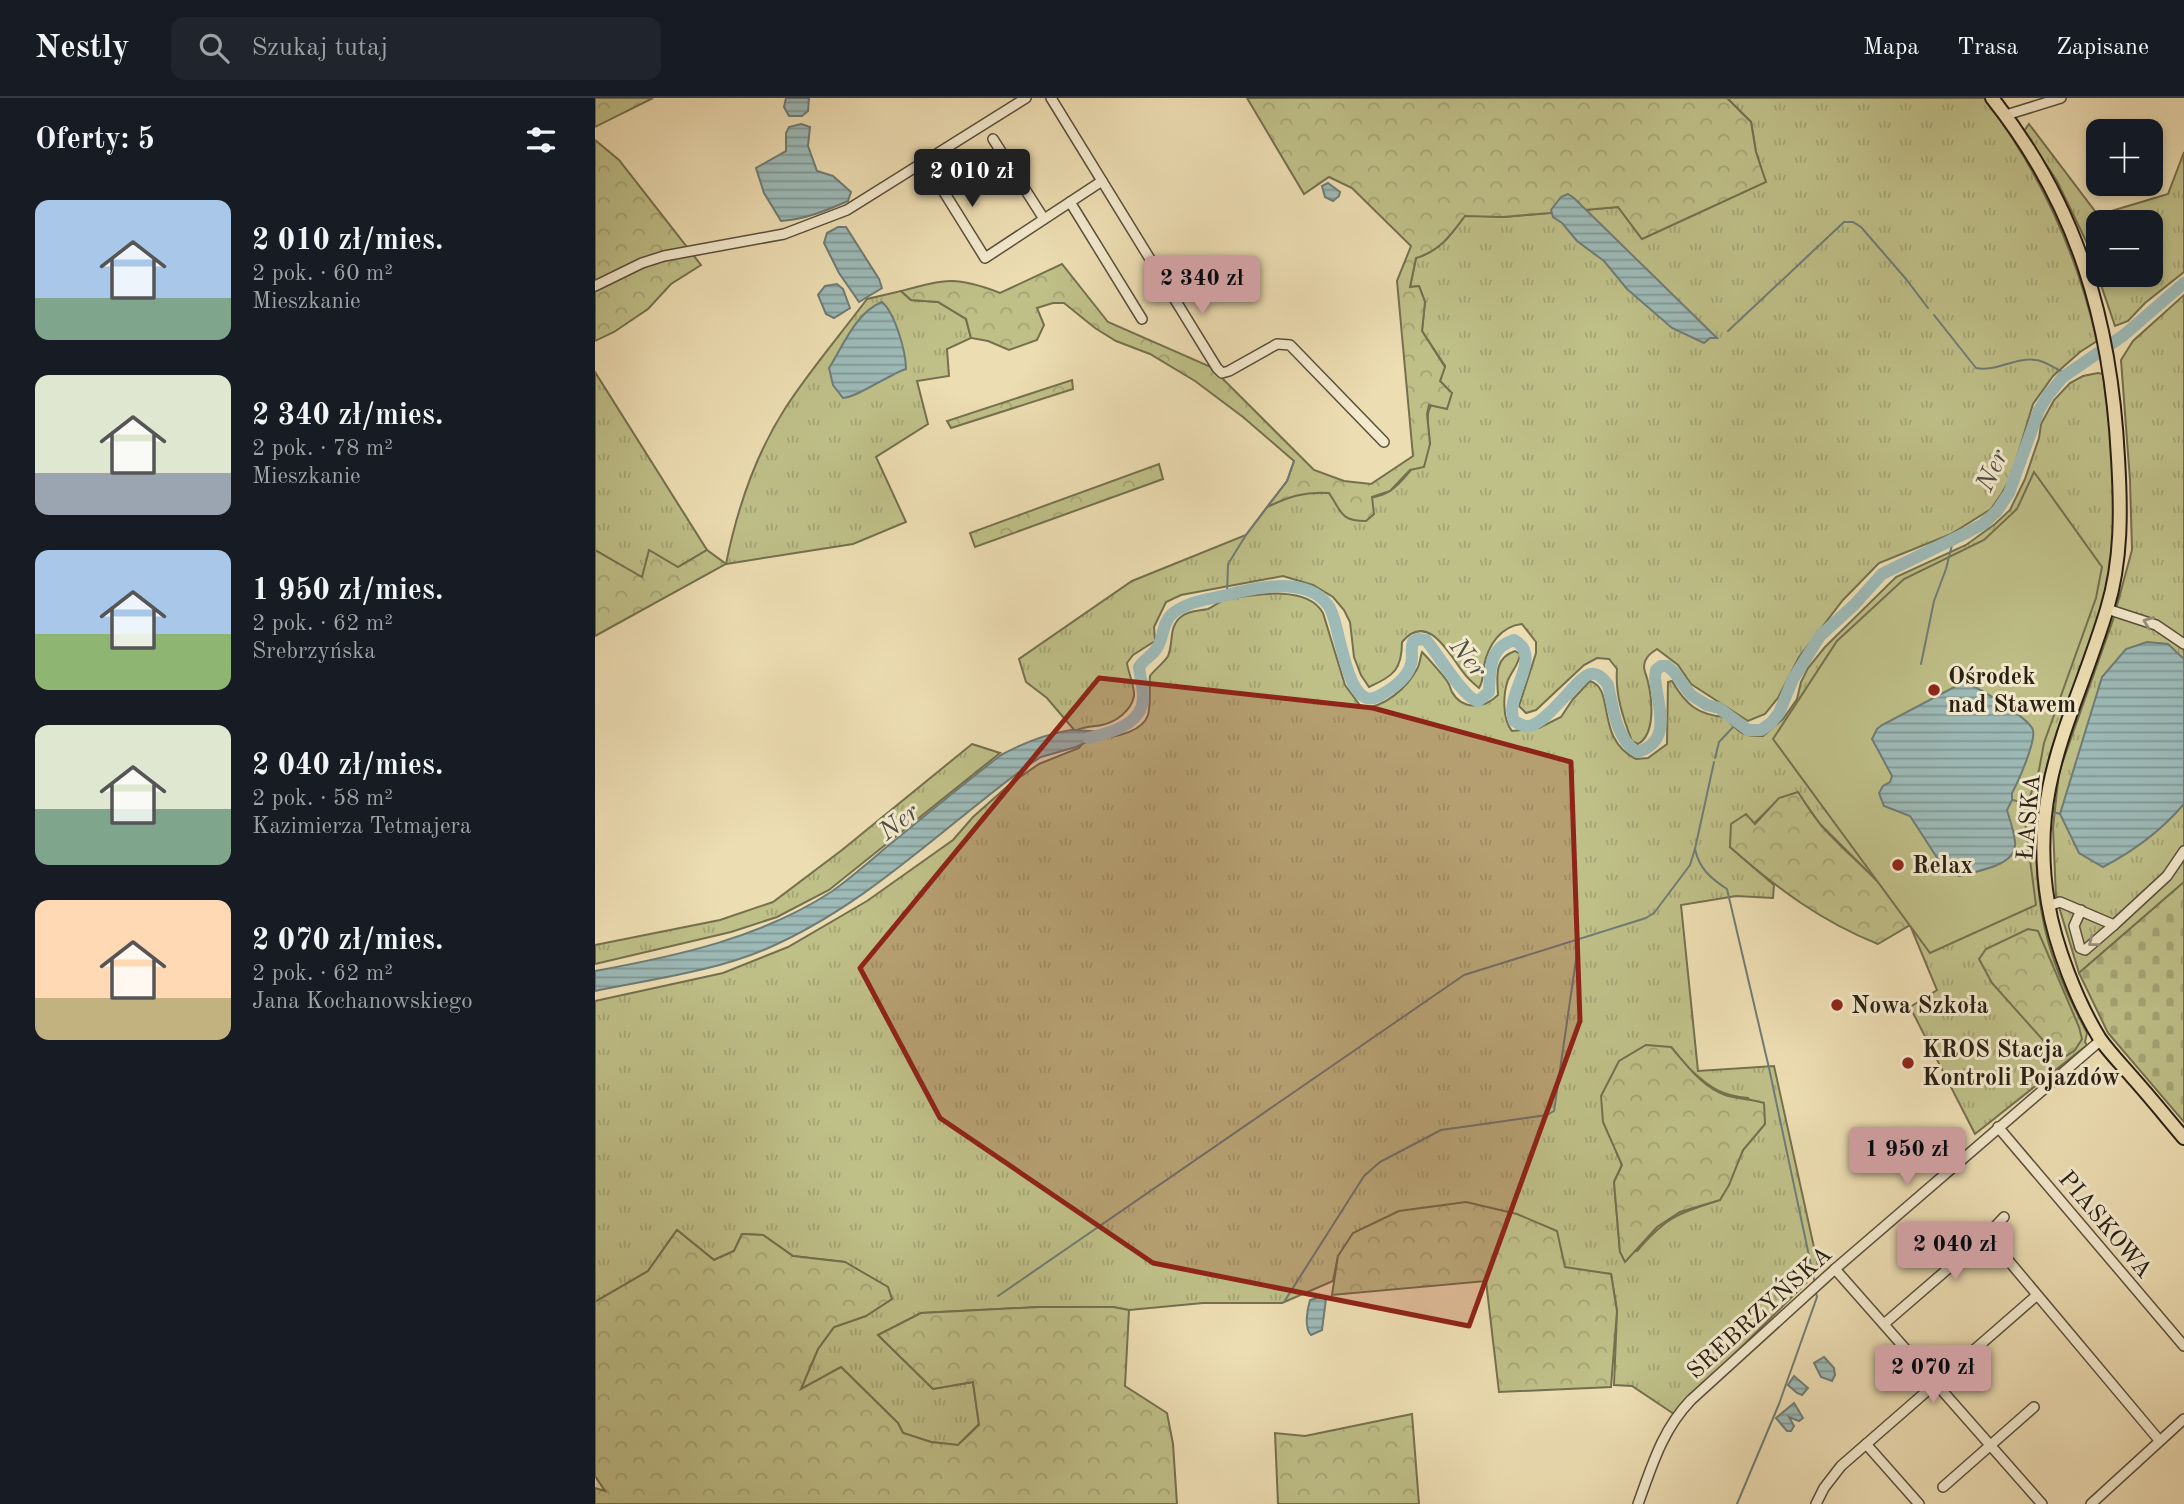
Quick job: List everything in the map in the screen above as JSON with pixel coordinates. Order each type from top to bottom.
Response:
[{"type":"main road","name":"ŁASKA","points":[[1992,98],[2033,156],[2061,208],[2085,267],[2112,372],[2119,470],[2119,548],[2107,609],[2060,741],[2046,803],[2043,866],[2067,970],[2101,1040],[2184,1138]]},
{"type":"street","points":[[595,286],[642,263],[664,256],[783,234],[847,210],[1026,98]]},
{"type":"street","points":[[1051,98],[1217,368],[1222,373],[1229,371],[1277,344],[1290,345],[1384,442]]},
{"type":"street","points":[[2006,116],[2061,98]]},
{"type":"street","points":[[993,139],[1044,219]]},
{"type":"street","points":[[934,176],[985,258],[1102,181]]},
{"type":"street","points":[[1070,202],[1142,319]]},
{"type":"street","points":[[2107,609],[2156,625],[2184,644]]},
{"type":"street","points":[[2081,910],[2074,926],[2080,948],[2085,950],[2167,876],[2184,851]]},
{"type":"street","points":[[2051,905],[2060,902],[2114,925]]},
{"type":"street","name":"SREBRZYŃSKA","points":[[1638,1504],[1660,1445],[1674,1418],[1717,1375],[1835,1269],[2101,1040]]},
{"type":"street","name":"PIASKOWA","points":[[1999,1127],[2184,1346]]},
{"type":"street","points":[[1884,1324],[2004,1217]]},
{"type":"street","points":[[1987,1234],[2036,1296],[2159,1440]]},
{"type":"street","points":[[1835,1269],[2042,1504]]},
{"type":"street","points":[[1816,1504],[1832,1476],[2036,1296]]},
{"type":"street","points":[[1943,1487],[2034,1407]]},
{"type":"street","points":[[2091,1504],[2184,1419]]},
{"type":"street","points":[[1866,1444],[1919,1504]]},
{"type":"highlighted area","points":[[1099,678],[1373,708],[1571,762],[1580,1021],[1469,1326],[1153,1263],[940,1118],[860,968]]},
{"type":"green space","points":[[595,98],[653,98],[595,127]]},
{"type":"green space","points":[[1247,98],[1727,98],[1751,122],[1756,152],[1766,182],[1642,239],[1618,207],[1503,217],[1465,216],[1438,247],[1416,258],[1410,287],[1419,286],[1425,302],[1422,331],[1445,367],[1440,381],[1452,393],[1447,409],[1429,405],[1427,414],[1430,444],[1424,467],[1410,470],[1390,491],[1372,497],[1374,514],[1366,521],[1346,517],[1329,493],[1297,496],[1267,507],[1287,481],[1294,461],[1243,417],[1195,381],[1150,354],[1116,341],[1064,303],[1037,308],[1044,325],[1037,340],[1009,350],[988,341],[971,338],[966,319],[938,302],[911,300],[901,291],[951,281],[1000,293],[1062,264],[1108,322],[1211,367],[1314,470],[1344,481],[1371,484],[1413,456],[1397,281],[1411,246],[1352,188],[1329,177],[1304,194]]},
{"type":"green space","points":[[1727,98],[1985,98],[2023,155],[2054,214],[2078,275],[2097,341],[2053,376],[2033,404],[2011,477],[1991,509],[1951,534],[1879,563],[1843,600],[1799,657],[1778,698],[1765,714],[1748,721],[1691,684],[1678,665],[1657,649],[1649,656],[1644,668],[1651,697],[1651,716],[1648,732],[1638,744],[1632,741],[1626,724],[1618,697],[1617,669],[1609,659],[1597,658],[1584,665],[1536,710],[1526,713],[1519,706],[1536,653],[1536,642],[1522,624],[1508,628],[1492,644],[1479,688],[1437,639],[1421,631],[1402,642],[1400,659],[1395,670],[1369,687],[1354,657],[1350,622],[1344,610],[1333,597],[1313,585],[1283,576],[1181,595],[1166,602],[1154,627],[1155,641],[1133,655],[1127,663],[1134,696],[1130,706],[1122,715],[1107,724],[1075,731],[1047,698],[1026,682],[1019,659],[1132,581],[1246,535],[1267,507],[1292,495],[1314,492],[1329,493],[1336,503],[1371,498],[1390,491],[1401,481],[1430,444],[1428,413],[1445,387],[1440,381],[1445,366],[1422,331],[1425,302],[1419,286],[1410,287],[1416,258],[1438,247],[1465,215],[1503,217],[1618,207],[1642,239],[1765,182],[1751,122]]},
{"type":"green space","points":[[2029,124],[2094,210],[2086,210],[2086,241],[2057,181],[2024,131]]},
{"type":"green space","points":[[595,140],[619,160],[701,265],[671,284],[648,309],[614,332],[595,341]]},
{"type":"green space","points":[[2184,152],[2184,272],[2145,303],[2128,321],[2115,326],[2102,287],[2163,287],[2163,210],[2115,210],[2168,194]]},
{"type":"green space","points":[[901,291],[911,300],[938,302],[966,319],[971,338],[947,349],[949,376],[917,381],[928,424],[876,457],[906,522],[853,544],[726,564],[756,463],[786,407],[867,299]]},
{"type":"green space","points":[[2184,295],[2184,882],[2079,973],[2056,897],[2053,828],[2059,772],[2113,620],[2132,550],[2121,360],[2133,341]]},
{"type":"green space","points":[[595,372],[707,550],[678,567],[642,578],[595,550]]},
{"type":"green space","points":[[2103,374],[2115,483],[2116,539],[2108,591],[2044,777],[2037,831],[2037,859],[2038,886],[2048,940],[2063,983],[2087,1033],[2087,1045],[1975,1134],[1910,1007],[1937,990],[1910,925],[1864,868],[1820,824],[1798,793],[1779,799],[1730,847],[1774,885],[1773,898],[1736,896],[1681,905],[1698,1071],[1774,1066],[1819,1270],[1674,1414],[1632,1386],[1614,1385],[1617,1311],[1611,1274],[1338,1256],[1333,1281],[1282,1303],[1203,1303],[1129,1310],[1113,1307],[1039,1307],[921,1313],[878,1335],[933,1389],[973,1382],[979,1424],[958,1445],[931,1442],[903,1433],[898,1423],[841,1367],[800,1390],[818,1349],[834,1327],[866,1316],[845,1262],[793,1256],[763,1235],[742,1234],[734,1251],[714,1260],[677,1230],[648,1271],[595,1302],[595,1001],[723,973],[788,947],[867,901],[953,840],[973,817],[1010,784],[1039,764],[1079,748],[1085,740],[1121,735],[1138,728],[1148,715],[1150,676],[1168,656],[1175,624],[1185,614],[1208,609],[1225,600],[1250,595],[1278,594],[1305,598],[1323,613],[1345,685],[1362,708],[1378,705],[1401,690],[1417,669],[1422,652],[1445,678],[1461,702],[1473,706],[1486,703],[1498,695],[1497,675],[1500,663],[1515,651],[1520,654],[1508,680],[1504,699],[1506,720],[1512,731],[1539,728],[1561,717],[1590,681],[1598,686],[1602,694],[1610,727],[1623,750],[1636,759],[1648,758],[1667,744],[1668,682],[1672,681],[1682,696],[1700,711],[1725,717],[1737,730],[1750,736],[1763,736],[1783,719],[1797,699],[1808,668],[1825,647],[1896,577],[1966,545],[2010,510],[2025,479],[2041,424],[2054,400],[2070,383],[2083,376]],"holes":[[[1692,1071],[1724,1093],[1748,1098],[1765,1124],[1743,1150],[1720,1200],[1693,1209],[1665,1223],[1637,1251],[1620,1252],[1614,1182],[1622,1165],[1615,1148]]]},
{"type":"green space","points":[[1072,380],[1073,389],[951,428],[947,421]]},
{"type":"green space","points":[[1159,464],[1163,479],[975,547],[970,533]]},
{"type":"green space","name":"Ośrodek nad Stawem","points":[[2034,472],[2102,567],[2096,598],[2044,743],[2039,770],[2024,814],[2036,905],[1930,953],[1773,739],[1837,641],[1904,579],[1984,540],[2017,509]]},
{"type":"green space","points":[[595,550],[642,577],[649,550],[678,567],[707,550],[726,564],[595,636]]},
{"type":"green space","points":[[972,744],[1000,753],[829,890],[777,917],[731,932],[595,964],[595,945],[720,920],[773,902],[842,850]]},
{"type":"green space","points":[[1798,792],[1820,824],[1892,897],[1910,925],[1878,944],[1857,935],[1800,902],[1730,847],[1731,824],[1746,814],[1755,824],[1779,798]]},
{"type":"green space","points":[[2184,882],[2184,1122],[2108,1033],[2079,973]]},
{"type":"green space","points":[[2028,929],[2038,931],[2079,1027],[2082,1039],[2075,1050],[2066,1056],[2050,1048],[1992,983],[1979,959],[1986,949]]},
{"type":"green space","points":[[1646,1045],[1671,1047],[1695,1075],[1717,1091],[1764,1103],[1765,1124],[1743,1150],[1720,1200],[1680,1212],[1657,1227],[1625,1262],[1620,1252],[1614,1182],[1622,1165],[1603,1122],[1601,1096],[1619,1061]]},
{"type":"green space","points":[[1466,1202],[1517,1214],[1557,1231],[1565,1267],[1611,1274],[1617,1311],[1611,1387],[1499,1392],[1486,1281],[1332,1295],[1338,1256],[1353,1233],[1399,1211]]},
{"type":"green space","points":[[677,1230],[714,1260],[734,1251],[742,1234],[763,1235],[793,1256],[845,1262],[888,1287],[892,1299],[866,1316],[834,1327],[818,1349],[801,1389],[841,1367],[898,1423],[903,1433],[931,1442],[958,1445],[979,1425],[973,1382],[933,1389],[878,1335],[921,1313],[1039,1307],[1113,1307],[1129,1310],[1125,1386],[1167,1413],[1173,1444],[1177,1504],[595,1504],[595,1488],[605,1491],[595,1476],[595,1302],[648,1271]]},
{"type":"green space","points":[[1412,1414],[1419,1504],[1278,1504],[1275,1433],[1305,1436]]},
{"type":"water","points":[[786,98],[809,98],[808,111],[802,116],[789,116],[784,107]]},
{"type":"water","points":[[801,124],[810,127],[808,146],[817,171],[833,176],[851,192],[848,201],[807,216],[781,221],[764,193],[756,168],[786,151],[786,133],[789,127]]},
{"type":"water","points":[[1328,183],[1340,192],[1333,201],[1325,197],[1322,186]]},
{"type":"water","points":[[1568,194],[1717,338],[1710,338],[1704,343],[1672,328],[1627,289],[1604,261],[1577,241],[1562,223],[1553,217],[1551,210],[1561,197]]},
{"type":"water","points":[[838,227],[846,227],[882,288],[859,302],[839,273],[824,243],[827,233]]},
{"type":"water","points":[[837,284],[843,289],[850,308],[834,318],[826,314],[818,295],[825,286]]},
{"type":"water","points":[[882,302],[899,333],[906,369],[857,394],[843,398],[833,385],[829,368],[857,321]]},
{"type":"water","points":[[2147,642],[2168,644],[2184,659],[2184,804],[2147,840],[2103,867],[2079,853],[2060,814],[2102,677],[2126,649]]},
{"type":"water","points":[[1966,683],[2023,718],[2033,730],[2033,736],[2007,810],[2015,842],[2014,850],[2010,857],[1995,866],[1959,876],[1945,870],[1910,816],[1884,806],[1879,793],[1892,776],[1872,739],[1882,725]]},
{"type":"water","points":[[1071,730],[1108,732],[1076,747],[1041,757],[1027,766],[870,889],[802,931],[766,949],[725,964],[595,991],[595,971],[717,943],[776,922],[804,908],[846,881],[1001,755],[1035,740]]},
{"type":"water","points":[[1320,1297],[1326,1299],[1322,1330],[1311,1335],[1307,1323],[1309,1304],[1310,1300]]},
{"type":"water","points":[[1824,1357],[1834,1368],[1832,1381],[1821,1377],[1814,1363]]},
{"type":"water","points":[[1794,1376],[1808,1388],[1802,1395],[1788,1385]]},
{"type":"water","points":[[1794,1403],[1803,1418],[1799,1421],[1789,1417],[1794,1426],[1791,1431],[1787,1431],[1776,1418]]},
{"type":"waterway","points":[[1728,331],[1844,222],[1853,222],[1861,227],[1928,308]]},
{"type":"waterway","name":"Ner","points":[[1088,738],[1124,726],[1138,714],[1143,696],[1139,667],[1157,648],[1166,622],[1172,614],[1199,601],[1252,589],[1280,586],[1307,590],[1328,605],[1333,614],[1351,680],[1359,692],[1368,698],[1385,693],[1406,676],[1411,664],[1413,642],[1418,639],[1426,640],[1459,685],[1478,701],[1489,692],[1495,654],[1514,640],[1522,647],[1526,656],[1512,711],[1514,721],[1522,725],[1530,726],[1538,722],[1585,677],[1596,674],[1608,685],[1620,731],[1637,752],[1656,740],[1661,721],[1656,670],[1667,666],[1691,695],[1707,705],[1719,708],[1748,730],[1761,730],[1779,713],[1793,679],[1820,636],[1854,605],[1882,574],[1983,524],[1997,511],[2009,493],[2039,410],[2063,377],[2124,335],[2184,283]]},
{"type":"waterway","points":[[1934,315],[1976,368],[2036,360],[2066,374]]},
{"type":"waterway","points":[[1227,595],[1228,564],[1246,535],[1287,481],[1294,461]]},
{"type":"waterway","points":[[1921,664],[1934,601],[1953,541]]},
{"type":"waterway","points":[[1715,758],[1719,742],[1737,723]]},
{"type":"waterway","points":[[1714,762],[1695,849],[1706,872],[1727,889],[1815,1284]]},
{"type":"waterway","points":[[2013,800],[2042,808]]},
{"type":"waterway","points":[[2051,811],[2060,814]]},
{"type":"waterway","points":[[998,1296],[1464,975],[1646,918],[1654,913],[1690,865],[1695,849]]},
{"type":"waterway","points":[[1284,1302],[1364,1176],[1380,1162],[1441,1130],[1547,1115],[1554,1111],[1579,939]]},
{"type":"waterway","points":[[1737,1504],[1779,1404],[1817,1297],[1816,1293]]},
{"type":"place","name":"Ośrodek nad Stawem","points":[[1934,690]]},
{"type":"place","name":"Relax","points":[[1898,865]]},
{"type":"place","name":"Nowa Szkoła","points":[[1837,1005]]},
{"type":"place","name":"KROS Stacja Kontroli Pojazdów","points":[[1908,1063]]}]
